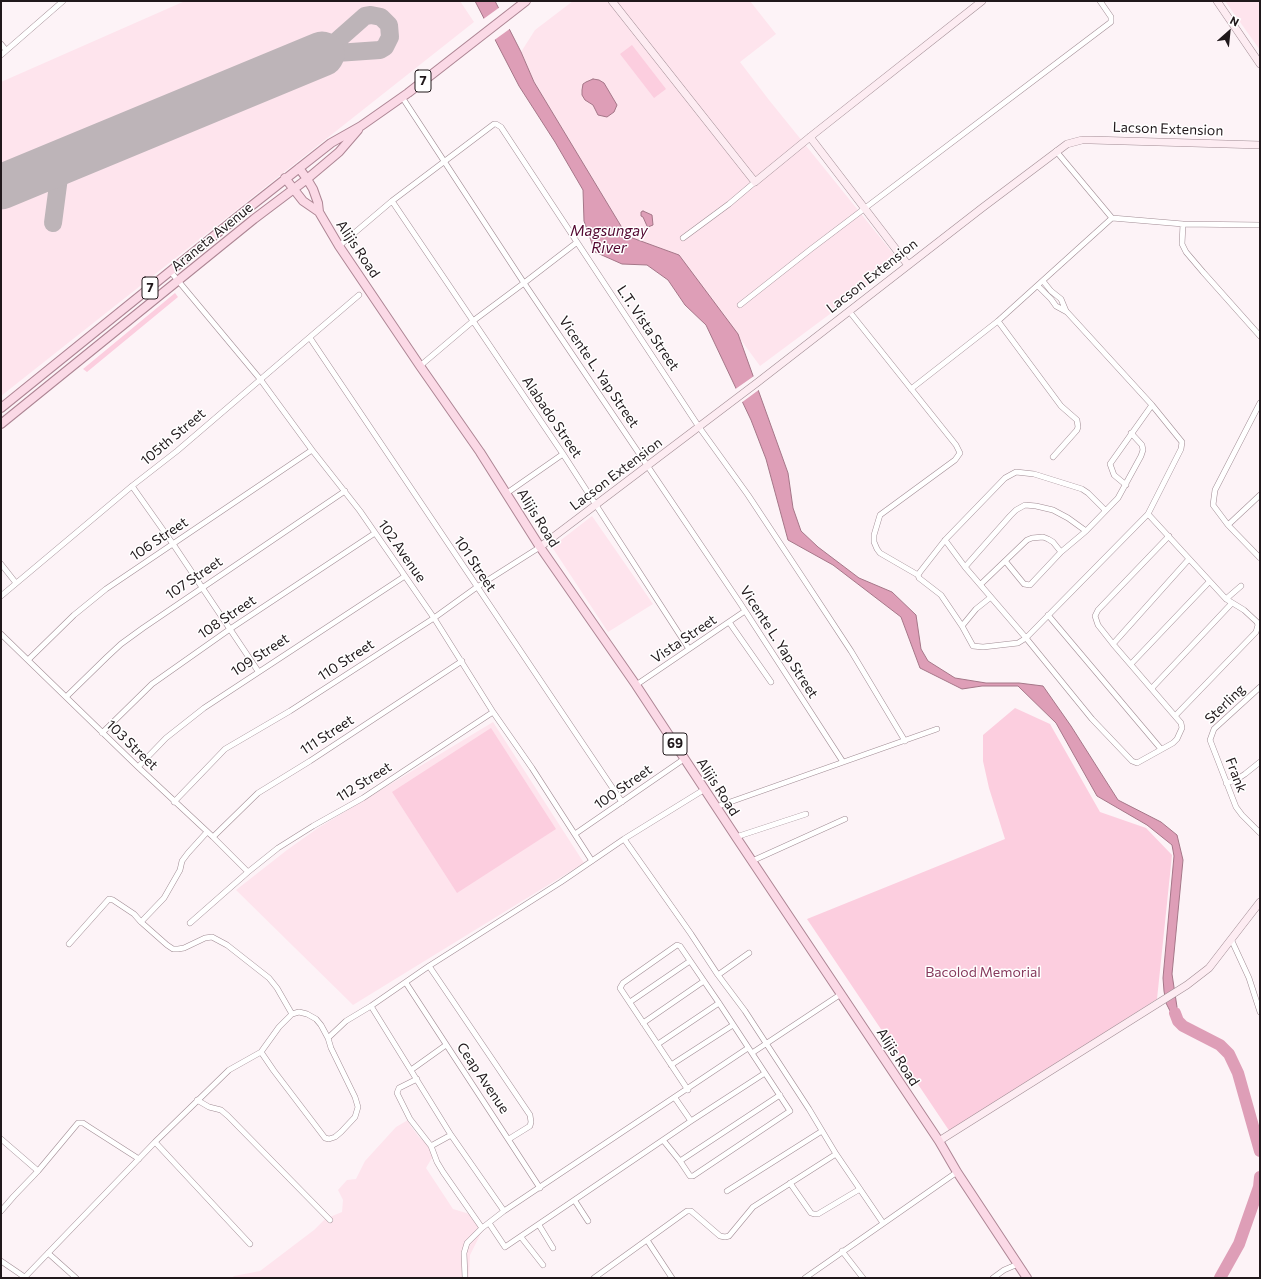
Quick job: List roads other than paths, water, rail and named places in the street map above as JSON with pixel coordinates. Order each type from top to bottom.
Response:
[{"type":"main road","name":"Araneta Avenue","points":[[1,408],[285,178],[331,143],[361,126],[402,97],[526,1]]},
{"type":"main road","name":"Araneta Avenue","points":[[1,424],[254,219],[307,179],[339,152],[361,126]]},
{"type":"main road","name":"Alijis Road","points":[[299,168],[316,195],[319,212],[339,246],[507,493],[540,547],[705,789],[939,1141],[957,1172],[1027,1278]]},
{"type":"main road","name":"Alijis Road","points":[[285,178],[303,201],[319,212]]},
{"type":"street","points":[[1,55],[63,1]]},
{"type":"street","points":[[612,1],[755,182]]},
{"type":"street","points":[[683,238],[729,204],[810,137],[982,1]]},
{"type":"street","points":[[740,304],[1111,22],[1111,17],[1100,1]]},
{"type":"street","points":[[1217,1],[1260,64]]},
{"type":"street","points":[[1,44],[6,50]]},
{"type":"street","name":"Vicente L. Yap Street","points":[[402,97],[524,283],[745,611],[843,762]]},
{"type":"street","name":"L.T. Vista Street","points":[[444,162],[494,124],[498,125],[550,200],[576,243],[699,427],[748,495],[851,651],[905,741]]},
{"type":"street","points":[[810,137],[908,265]]},
{"type":"street","name":"Lacson Extension","points":[[540,547],[758,382],[1067,144],[1082,140],[1260,145]]},
{"type":"street","points":[[1056,151],[1112,218],[1183,224],[1260,225]]},
{"type":"street","points":[[339,246],[392,201],[444,162]]},
{"type":"street","name":"Alabado Street","points":[[392,201],[563,454],[689,649]]},
{"type":"street","points":[[911,390],[998,321],[1112,218]]},
{"type":"street","points":[[1183,224],[1182,244],[1186,252],[1260,336]]},
{"type":"street","points":[[420,366],[473,321],[576,243]]},
{"type":"street","name":"102 Avenue","points":[[170,271],[260,379],[312,450],[345,491],[434,618],[493,712],[532,768],[592,861]]},
{"type":"street","points":[[849,311],[956,445],[960,453],[955,460],[880,515],[874,535],[874,542],[877,549],[880,553],[918,575],[919,578],[941,595],[962,626],[973,646],[978,647],[1018,643],[1026,638],[1148,514],[1176,460],[1182,444],[1182,442],[1152,405],[1067,312],[1061,299],[1050,291],[1043,281]]},
{"type":"street","points":[[1038,286],[1056,306],[1067,312]]},
{"type":"street","name":"105th Street","points":[[1,596],[132,486],[177,451],[360,295]]},
{"type":"street","points":[[998,321],[1061,406],[1077,420],[1078,426],[1076,430],[1053,457]]},
{"type":"street","name":"101 Street","points":[[310,338],[622,802]]},
{"type":"street","points":[[1260,403],[1215,490],[1213,505],[1228,525],[1260,558]]},
{"type":"street","points":[[1126,485],[1114,475],[1110,464],[1152,405]]},
{"type":"street","points":[[1006,562],[1024,584],[1030,585],[1061,552],[1086,530],[1118,498],[1143,450],[1142,445],[1132,433]]},
{"type":"street","name":"106 Street","points":[[28,660],[88,603],[312,450]]},
{"type":"street","points":[[507,493],[563,454]]},
{"type":"street","points":[[918,575],[944,540],[1005,478],[1016,472],[1034,474],[1082,489],[1105,510]]},
{"type":"street","points":[[132,486],[173,544],[258,671]]},
{"type":"street","name":"107 Street","points":[[66,697],[92,670],[121,644],[202,587],[345,491]]},
{"type":"street","points":[[1228,525],[1260,495]]},
{"type":"street","points":[[966,567],[1010,516],[1016,510],[1025,505],[1053,510],[1086,530]]},
{"type":"street","points":[[1148,514],[1226,599],[1244,610],[1257,622],[1258,628],[1175,716]]},
{"type":"street","name":"108 Street","points":[[102,733],[152,684],[230,629],[375,533]]},
{"type":"street","points":[[944,540],[1092,719],[1134,763],[1140,762],[1173,742],[1181,733],[1182,728],[1175,716],[1098,625],[1095,616],[1098,610],[1169,536]]},
{"type":"street","points":[[981,584],[1006,562],[1027,540],[1043,537],[1051,541],[1061,552]]},
{"type":"street","name":"110 Street","points":[[174,802],[225,749],[290,711],[434,618],[477,587],[540,547]]},
{"type":"street","points":[[1113,644],[1189,559]]},
{"type":"street","points":[[1,564],[16,583]]},
{"type":"street","name":"109 Street","points":[[138,767],[179,727],[204,708],[258,671],[405,576]]},
{"type":"street","points":[[1131,664],[1209,582]]},
{"type":"street","points":[[1226,599],[1241,586]]},
{"type":"street","points":[[962,626],[976,609],[991,597]]},
{"type":"street","points":[[1152,688],[1232,603]]},
{"type":"street","name":"Vista Street","points":[[636,686],[745,611]]},
{"type":"street","points":[[1048,615],[1161,749]]},
{"type":"street","points":[[729,622],[771,682]]},
{"type":"street","name":"103 Street","points":[[1,634],[102,733],[213,837],[248,872]]},
{"type":"street","name":"111 Street","points":[[213,837],[258,793],[310,761],[462,661]]},
{"type":"street","name":"Sterling","points":[[1210,740],[1214,729],[1260,687]]},
{"type":"street","name":"112 Street","points":[[190,923],[278,848],[312,826],[363,798],[493,712]]},
{"type":"street","points":[[716,807],[937,729]]},
{"type":"street","name":"Frank","points":[[1210,740],[1236,807],[1242,816],[1259,829]]},
{"type":"street","name":"100 Street","points":[[575,834],[684,759]]},
{"type":"street","points":[[1226,783],[1236,780],[1260,762]]},
{"type":"street","points":[[328,1038],[346,1021],[406,983],[429,966],[624,839],[705,789]]},
{"type":"street","points":[[736,837],[806,814]]},
{"type":"street","points":[[752,861],[845,819]]},
{"type":"street","points":[[140,922],[164,898],[180,870],[185,857],[206,832]]},
{"type":"street","points":[[624,839],[692,934],[718,975],[745,1012],[809,1109],[836,1154],[883,1223]]},
{"type":"street","points":[[69,944],[109,899],[112,899],[134,914],[140,922],[173,949],[178,949],[205,938],[212,937],[227,944],[269,978],[278,988],[292,1014]]},
{"type":"street","points":[[939,1141],[1187,985],[1209,968],[1260,902]]},
{"type":"street","points":[[1232,939],[1249,978],[1260,1012]]},
{"type":"street","points":[[663,1140],[690,1176],[693,1176],[788,1113],[790,1110],[680,946],[677,946],[623,983],[620,988],[688,1090]]},
{"type":"street","points":[[718,975],[749,953]]},
{"type":"street","points":[[630,1002],[690,961]]},
{"type":"street","points":[[429,966],[530,1115],[530,1126],[509,1139]]},
{"type":"street","points":[[643,1023],[704,981]]},
{"type":"street","name":"Ceap Avenue","points":[[406,983],[540,1188]]},
{"type":"street","points":[[465,1278],[464,1253],[467,1243],[489,1222],[675,1098],[750,1051],[765,1044],[840,994]]},
{"type":"street","points":[[658,1044],[719,1003]]},
{"type":"street","points":[[371,1006],[451,1135],[504,1211]]},
{"type":"street","points":[[1,1261],[26,1278],[154,1142],[229,1070],[261,1052],[274,1033],[292,1014],[299,1012],[307,1014],[316,1019],[321,1025],[355,1097],[358,1107],[355,1117],[335,1137],[329,1139],[325,1138],[261,1052]]},
{"type":"street","points":[[671,1065],[733,1025]]},
{"type":"street","points":[[411,1070],[446,1045]]},
{"type":"street","points":[[489,1222],[505,1247],[691,1121],[765,1073]]},
{"type":"street","points":[[417,1079],[399,1088],[397,1093],[410,1119],[432,1146],[437,1162],[443,1172],[482,1228]]},
{"type":"street","points":[[680,1161],[780,1095]]},
{"type":"street","points":[[675,1098],[691,1121]]},
{"type":"street","points":[[197,1100],[209,1107],[221,1110],[228,1116],[330,1220]]},
{"type":"street","points":[[1,1211],[38,1171],[78,1123],[83,1123],[139,1159]]},
{"type":"street","points":[[728,1191],[822,1131]]},
{"type":"street","points":[[432,1146],[451,1135]]},
{"type":"street","points":[[1,1139],[38,1171]]},
{"type":"street","points":[[154,1142],[250,1244]]},
{"type":"street","points":[[594,1278],[683,1213],[691,1211],[720,1236],[725,1238],[729,1236],[753,1207],[836,1154]]},
{"type":"street","points":[[805,1278],[957,1172]]},
{"type":"street","points":[[790,1183],[811,1213],[814,1214],[818,1214],[860,1189]]},
{"type":"street","points":[[575,1201],[588,1221]]},
{"type":"street","points":[[539,1225],[553,1248]]},
{"type":"street","points":[[521,1237],[543,1265]]},
{"type":"street","points":[[647,1240],[672,1278]]},
{"type":"street","points":[[842,1251],[863,1278]]},
{"type":"street","points":[[48,1253],[76,1278]]},
{"type":"street","points":[[993,1278],[1010,1266],[1018,1264]]},
{"type":"water","name":"Magsungay River","points":[[475,1],[495,1],[521,52],[534,82],[627,236],[679,255],[738,334],[788,473],[793,508],[801,531],[818,547],[859,578],[892,592],[916,615],[921,649],[928,661],[955,678],[986,683],[1019,683],[1043,686],[1071,726],[1118,800],[1161,822],[1177,835],[1183,860],[1172,974],[1177,1007],[1175,1013],[1170,1011],[1166,1003],[1163,978],[1174,856],[1172,845],[1147,825],[1097,796],[1056,723],[1018,686],[982,686],[962,689],[920,668],[901,617],[833,565],[788,540],[766,459],[751,420],[706,325],[685,305],[668,280],[647,265],[622,264],[595,252],[584,221],[583,190],[555,142],[519,86]]},
{"type":"water","points":[[593,79],[604,83],[617,105],[614,112],[607,117],[598,115],[593,105],[585,100],[582,95],[583,84]]},
{"type":"water","points":[[643,211],[652,215],[653,225],[647,226],[643,217],[641,216],[641,212]]},
{"type":"waterway","name":"Magsungay River","points":[[1175,1013],[1178,1021],[1183,1026],[1220,1045],[1229,1054],[1238,1073],[1260,1151]]},
{"type":"waterway","name":"Magsungay River","points":[[1220,1278],[1239,1244],[1259,1187],[1260,1177]]},
{"type":"park label","name":"Bacolod Memorial","points":[[983,972]]}]
